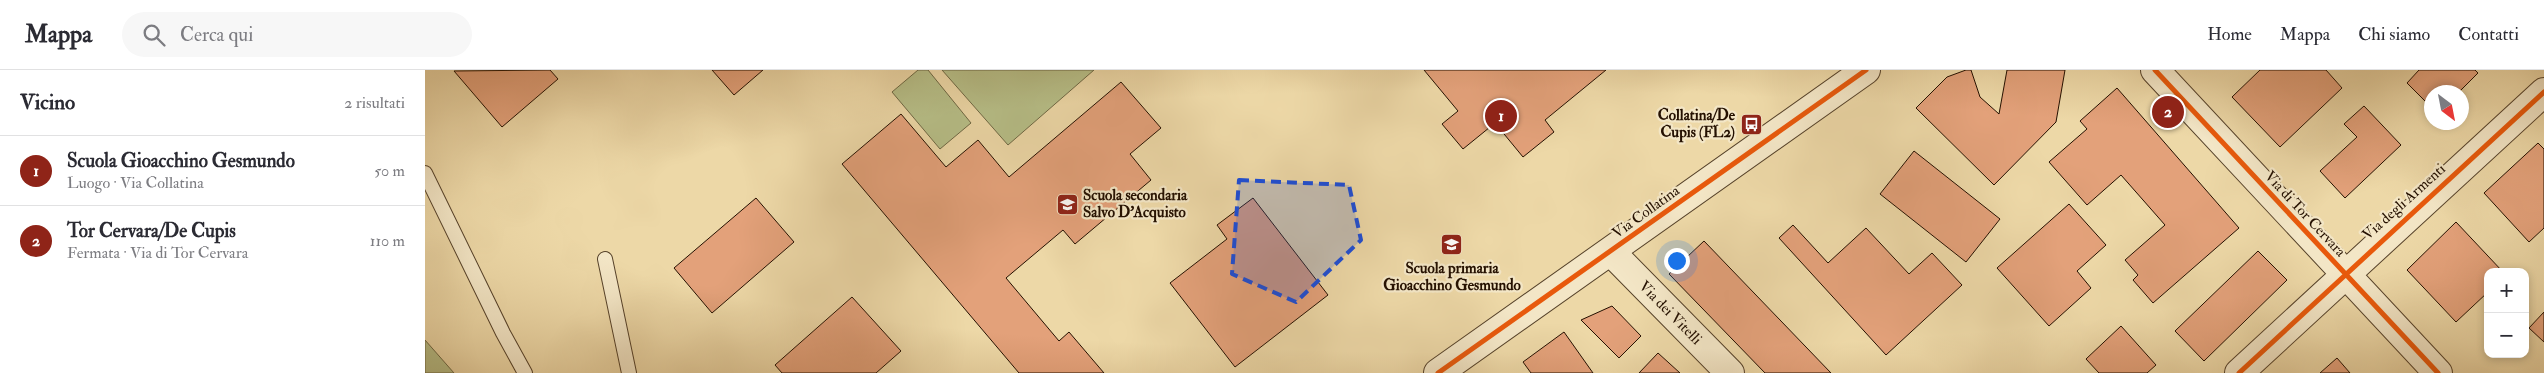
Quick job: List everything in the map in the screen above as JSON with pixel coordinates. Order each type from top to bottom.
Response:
[{"type":"street","name":"Via Collatina","points":[[1438,373],[1867,70]]},
{"type":"street","name":"Via di Tor Cervara","points":[[2155,70],[2438,373]]},
{"type":"street","name":"Via degli Armenti","points":[[2239,373],[2344,274],[2544,92]]},
{"type":"street","name":"Via dei Vitelli","points":[[1611,252],[1730,373]]},
{"type":"lane","points":[[425,173],[503,333],[525,373]]},
{"type":"lane","points":[[605,260],[629,373]]},
{"type":"highlighted area","points":[[1239,180],[1349,185],[1361,240],[1296,302],[1232,274]]},
{"type":"green space","points":[[918,70],[928,70],[971,123],[940,149],[892,92]]},
{"type":"green space","points":[[942,70],[1094,70],[1008,145]]},
{"type":"green space","points":[[425,340],[454,373],[425,373]]},
{"type":"building","points":[[550,70],[558,79],[502,127],[454,71]]},
{"type":"building","points":[[712,70],[763,70],[734,95]]},
{"type":"building","points":[[1424,70],[1606,70],[1545,120],[1554,132],[1523,157],[1495,123],[1463,149],[1442,124],[1458,111]]},
{"type":"building","points":[[1971,70],[1980,97],[1999,114],[2007,70],[2065,70],[2056,122],[1994,185],[1916,108],[1947,77]]},
{"type":"building","points":[[2260,70],[2326,70],[2342,88],[2280,147],[2232,97]]},
{"type":"building","points":[[2419,70],[2475,70],[2478,73],[2466,85],[2424,85],[2424,100],[2407,83]]},
{"type":"building","points":[[1121,82],[1161,128],[1130,154],[1151,180],[1075,244],[1063,230],[1006,278],[1059,341],[1069,332],[1104,373],[1019,373],[842,164],[901,114],[946,167],[978,140],[1009,177]]},
{"type":"building","points":[[2117,88],[2239,228],[2153,303],[2133,280],[2138,275],[2125,260],[2165,225],[2121,175],[2087,205],[2049,162],[2087,129],[2080,121]]},
{"type":"building","points":[[2364,106],[2401,145],[2345,198],[2320,171],[2357,137],[2344,124]]},
{"type":"building","points":[[2538,143],[2544,149],[2544,228],[2529,242],[2484,193]]},
{"type":"building","points":[[1914,151],[2000,219],[1966,262],[1880,194]]},
{"type":"building","points":[[756,198],[794,242],[712,313],[674,268]]},
{"type":"building","points":[[1253,198],[1328,295],[1235,367],[1170,283],[1227,239],[1217,225]]},
{"type":"building","points":[[2069,204],[2106,245],[2077,271],[2091,288],[2049,326],[1997,268]]},
{"type":"building","points":[[2456,222],[2499,268],[2484,268],[2484,296],[2456,322],[2407,270]]},
{"type":"building","points":[[1793,225],[1828,263],[1866,228],[1909,274],[1932,253],[1962,285],[1886,355],[1779,238]]},
{"type":"building","points":[[1704,241],[1831,373],[1765,373],[1669,274]]},
{"type":"building","points":[[2258,251],[2287,280],[2204,361],[2175,331]]},
{"type":"building","points":[[852,297],[901,351],[876,373],[782,373],[775,365]]},
{"type":"building","points":[[1612,306],[1641,336],[1619,358],[1581,320]]},
{"type":"building","points":[[2544,312],[2544,342],[2529,328]]},
{"type":"building","points":[[2121,326],[2156,365],[2147,373],[2099,373],[2086,359]]},
{"type":"building","points":[[1564,332],[1593,373],[1531,373],[1523,362]]},
{"type":"building","points":[[1658,353],[1680,373],[1639,373]]},
{"type":"building","points":[[2337,358],[2350,373],[2320,373]]},
{"type":"cycle path","points":[[1438,373],[1866,70]]},
{"type":"cycle path","points":[[2155,70],[2438,373]]},
{"type":"cycle path","points":[[2239,373],[2544,92]]},
{"type":"place","name":"Tor Cervara/De Cupis","points":[[2168,112]]},
{"type":"place","name":"Scuola Gioacchino Gesmundo","points":[[1501,116]]},
{"type":"place","name":"Collatina/De Cupis (FL2)","points":[[1751,124]]},
{"type":"place","name":"Scuola secondaria Salvo D'Acquisto","points":[[1067,204]]},
{"type":"place","name":"Scuola primaria Gioacchino Gesmundo","points":[[1452,245]]}]
